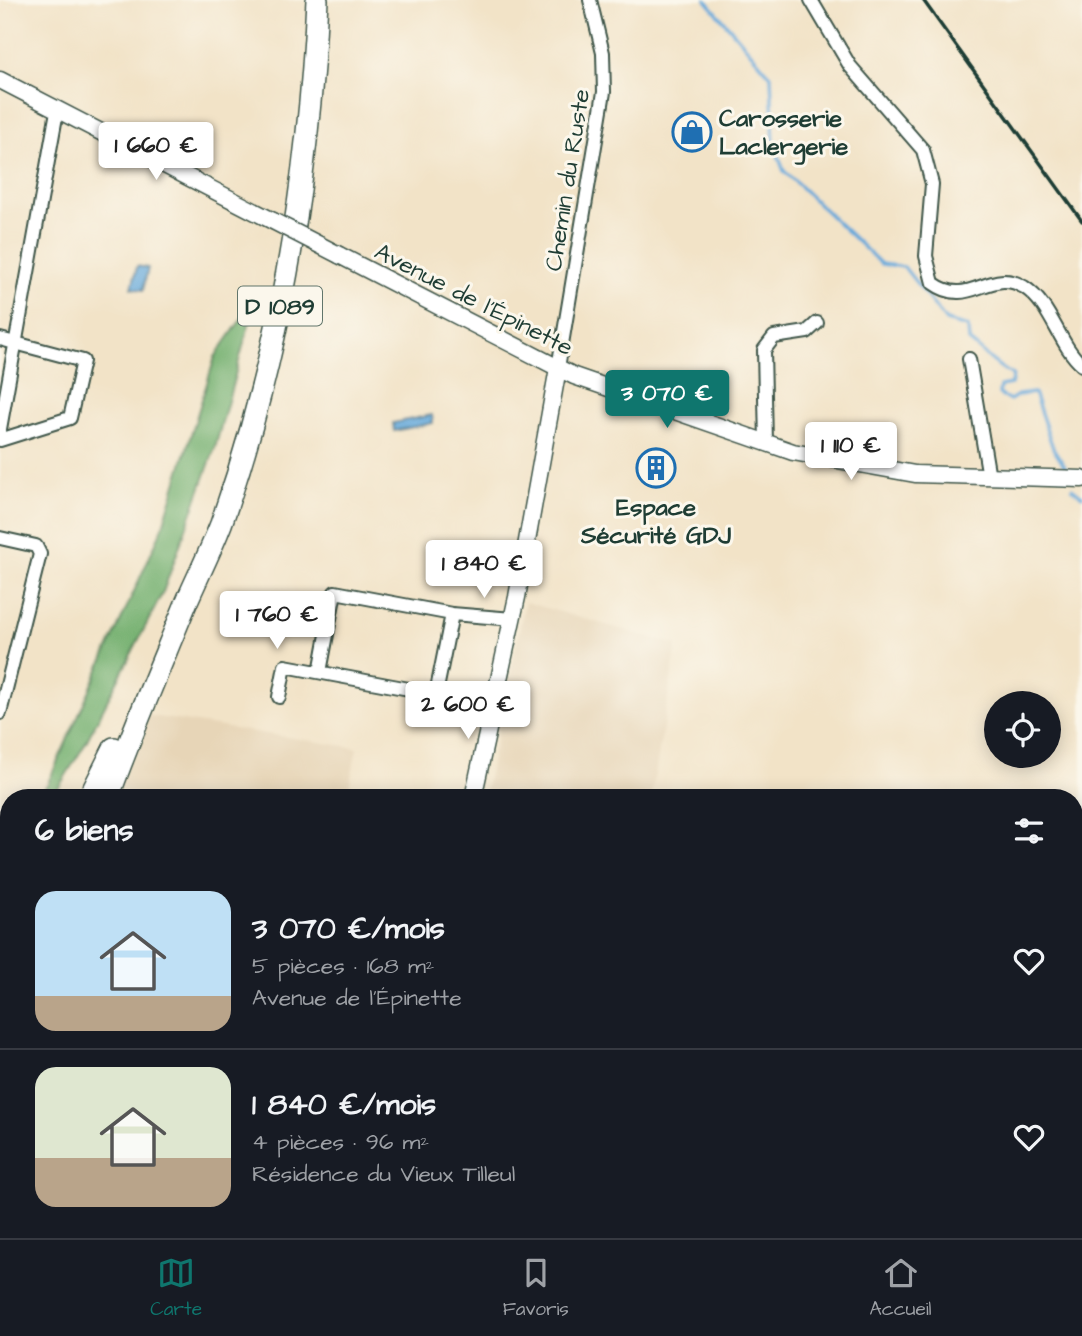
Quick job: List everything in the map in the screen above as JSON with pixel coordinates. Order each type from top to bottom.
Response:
[{"type":"highway","name":"D 1089","points":[[94,789],[188,599],[220,526],[248,437],[285,288],[314,77],[317,0]]},
{"type":"highway","points":[[112,789],[188,599]]},
{"type":"highway","points":[[80,789],[123,730]]},
{"type":"street","name":"Chemin du Ruste","points":[[558,368],[604,92],[603,53],[590,0]]},
{"type":"street","points":[[811,0],[850,66],[923,150],[932,184],[926,256],[933,283],[949,293],[962,294],[986,284],[1004,282],[1024,287],[1037,299],[1082,365]]},
{"type":"street","name":"Avenue de l'Épinette","points":[[0,80],[558,368],[627,397],[793,452],[876,468],[915,474],[1082,479]]},
{"type":"street","points":[[0,429],[7,340],[57,111]]},
{"type":"street","points":[[766,443],[764,350],[774,337],[807,332],[817,323]]},
{"type":"street","points":[[0,440],[71,418],[83,361],[7,340]]},
{"type":"street","points":[[969,359],[989,477]]},
{"type":"street","points":[[475,789],[513,619],[558,368]]},
{"type":"street","points":[[0,538],[36,546],[40,554],[0,713]]},
{"type":"street","points":[[320,672],[335,592],[452,614],[513,619]]},
{"type":"street","points":[[279,696],[285,666],[436,694],[452,614]]},
{"type":"shaded area","points":[[525,602],[677,645],[653,789],[486,789]]},
{"type":"shaded area","points":[[138,714],[357,748],[349,789],[102,789]]},
{"type":"green space","points":[[247,311],[250,321],[215,448],[163,592],[84,746],[58,789],[44,789],[162,529],[215,357]]},
{"type":"water","points":[[137,266],[148,268],[143,290],[132,288]]},
{"type":"water","points":[[432,415],[433,423],[394,431],[393,423]]},
{"type":"waterway","points":[[706,0],[771,76],[774,145],[784,171],[881,264],[904,267],[946,321],[968,327],[969,341],[1013,375],[1011,384],[1000,386],[999,394],[1010,400],[1018,395],[1034,393],[1053,448],[1067,470]]},
{"type":"waterway","points":[[1072,488],[1082,496]]},
{"type":"railway","points":[[923,0],[1082,221]]},
{"type":"place","name":"Carosserie Laclergerie","points":[[692,132]]},
{"type":"place","name":"Espace Sécurité GDJ","points":[[656,468]]}]
